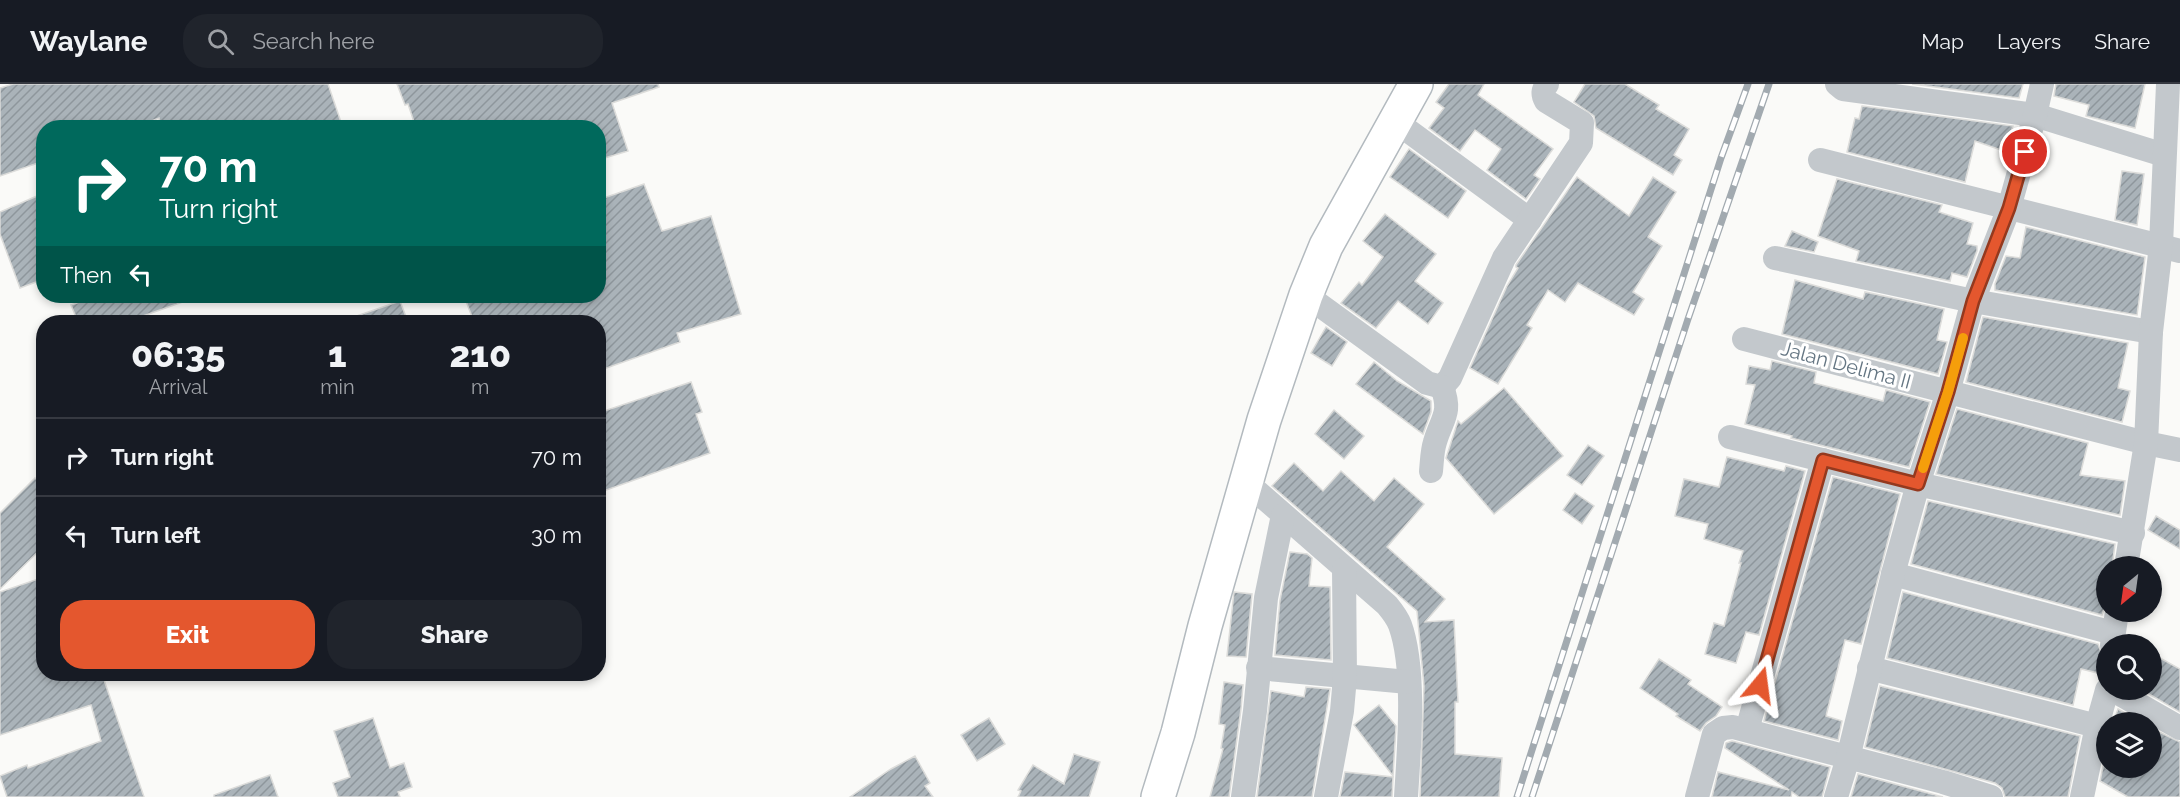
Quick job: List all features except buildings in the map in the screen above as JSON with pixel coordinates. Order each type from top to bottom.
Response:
[{"type":"street","points":[[1158,797],[1178,733],[1205,626],[1267,409],[1306,295],[1326,246],[1416,84]]},
{"type":"street","points":[[1442,387],[1450,378],[1504,258],[1581,142],[1582,123],[1546,100],[1543,96],[1547,84]]},
{"type":"street","points":[[1837,84],[1843,89],[2035,115],[2164,155]]},
{"type":"street","points":[[1836,797],[1918,484],[1948,392],[1973,301],[2009,208],[2042,84]]},
{"type":"street","points":[[2128,556],[2146,443],[2151,332],[2170,248],[2164,155],[2168,84]]},
{"type":"street","points":[[1395,121],[1530,220]]},
{"type":"street","points":[[1820,160],[2170,248]]},
{"type":"street","points":[[1775,258],[1973,301],[2151,332]]},
{"type":"street","points":[[1306,295],[1427,383],[1442,387]]},
{"type":"street","name":"Jalan Delima II","points":[[1744,339],[2146,443],[2180,449]]},
{"type":"street","points":[[1431,471],[1434,444],[1447,412],[1447,400],[1442,387]]},
{"type":"street","points":[[1730,437],[1918,484],[2133,533]]},
{"type":"street","points":[[1747,730],[1823,460]]},
{"type":"street","points":[[1246,482],[1387,605],[1395,616],[1405,641],[1408,682],[1410,740],[1406,797]]},
{"type":"street","points":[[1243,797],[1255,711],[1266,598],[1283,515]]},
{"type":"street","points":[[1326,797],[1342,711],[1345,677],[1344,569]]},
{"type":"street","points":[[1893,574],[2114,630]]},
{"type":"street","points":[[1258,668],[1408,682]]},
{"type":"street","points":[[1869,668],[2096,726]]},
{"type":"street","points":[[2131,700],[2180,728]]},
{"type":"street","points":[[1696,797],[1714,734],[1723,728],[1733,727],[1848,758],[1940,789],[1991,797]]},
{"type":"street","points":[[2082,797],[2096,731]]},
{"type":"railway","points":[[1517,797],[1721,158],[1748,84]]},
{"type":"railway","points":[[1532,797],[1688,319],[1769,84]]},
{"type":"slow traffic","points":[[1923,468],[1963,338]]},
{"type":"route","points":[[1760,685],[1823,460],[1918,484],[1948,392],[1973,301],[2009,208],[2025,152]]}]
